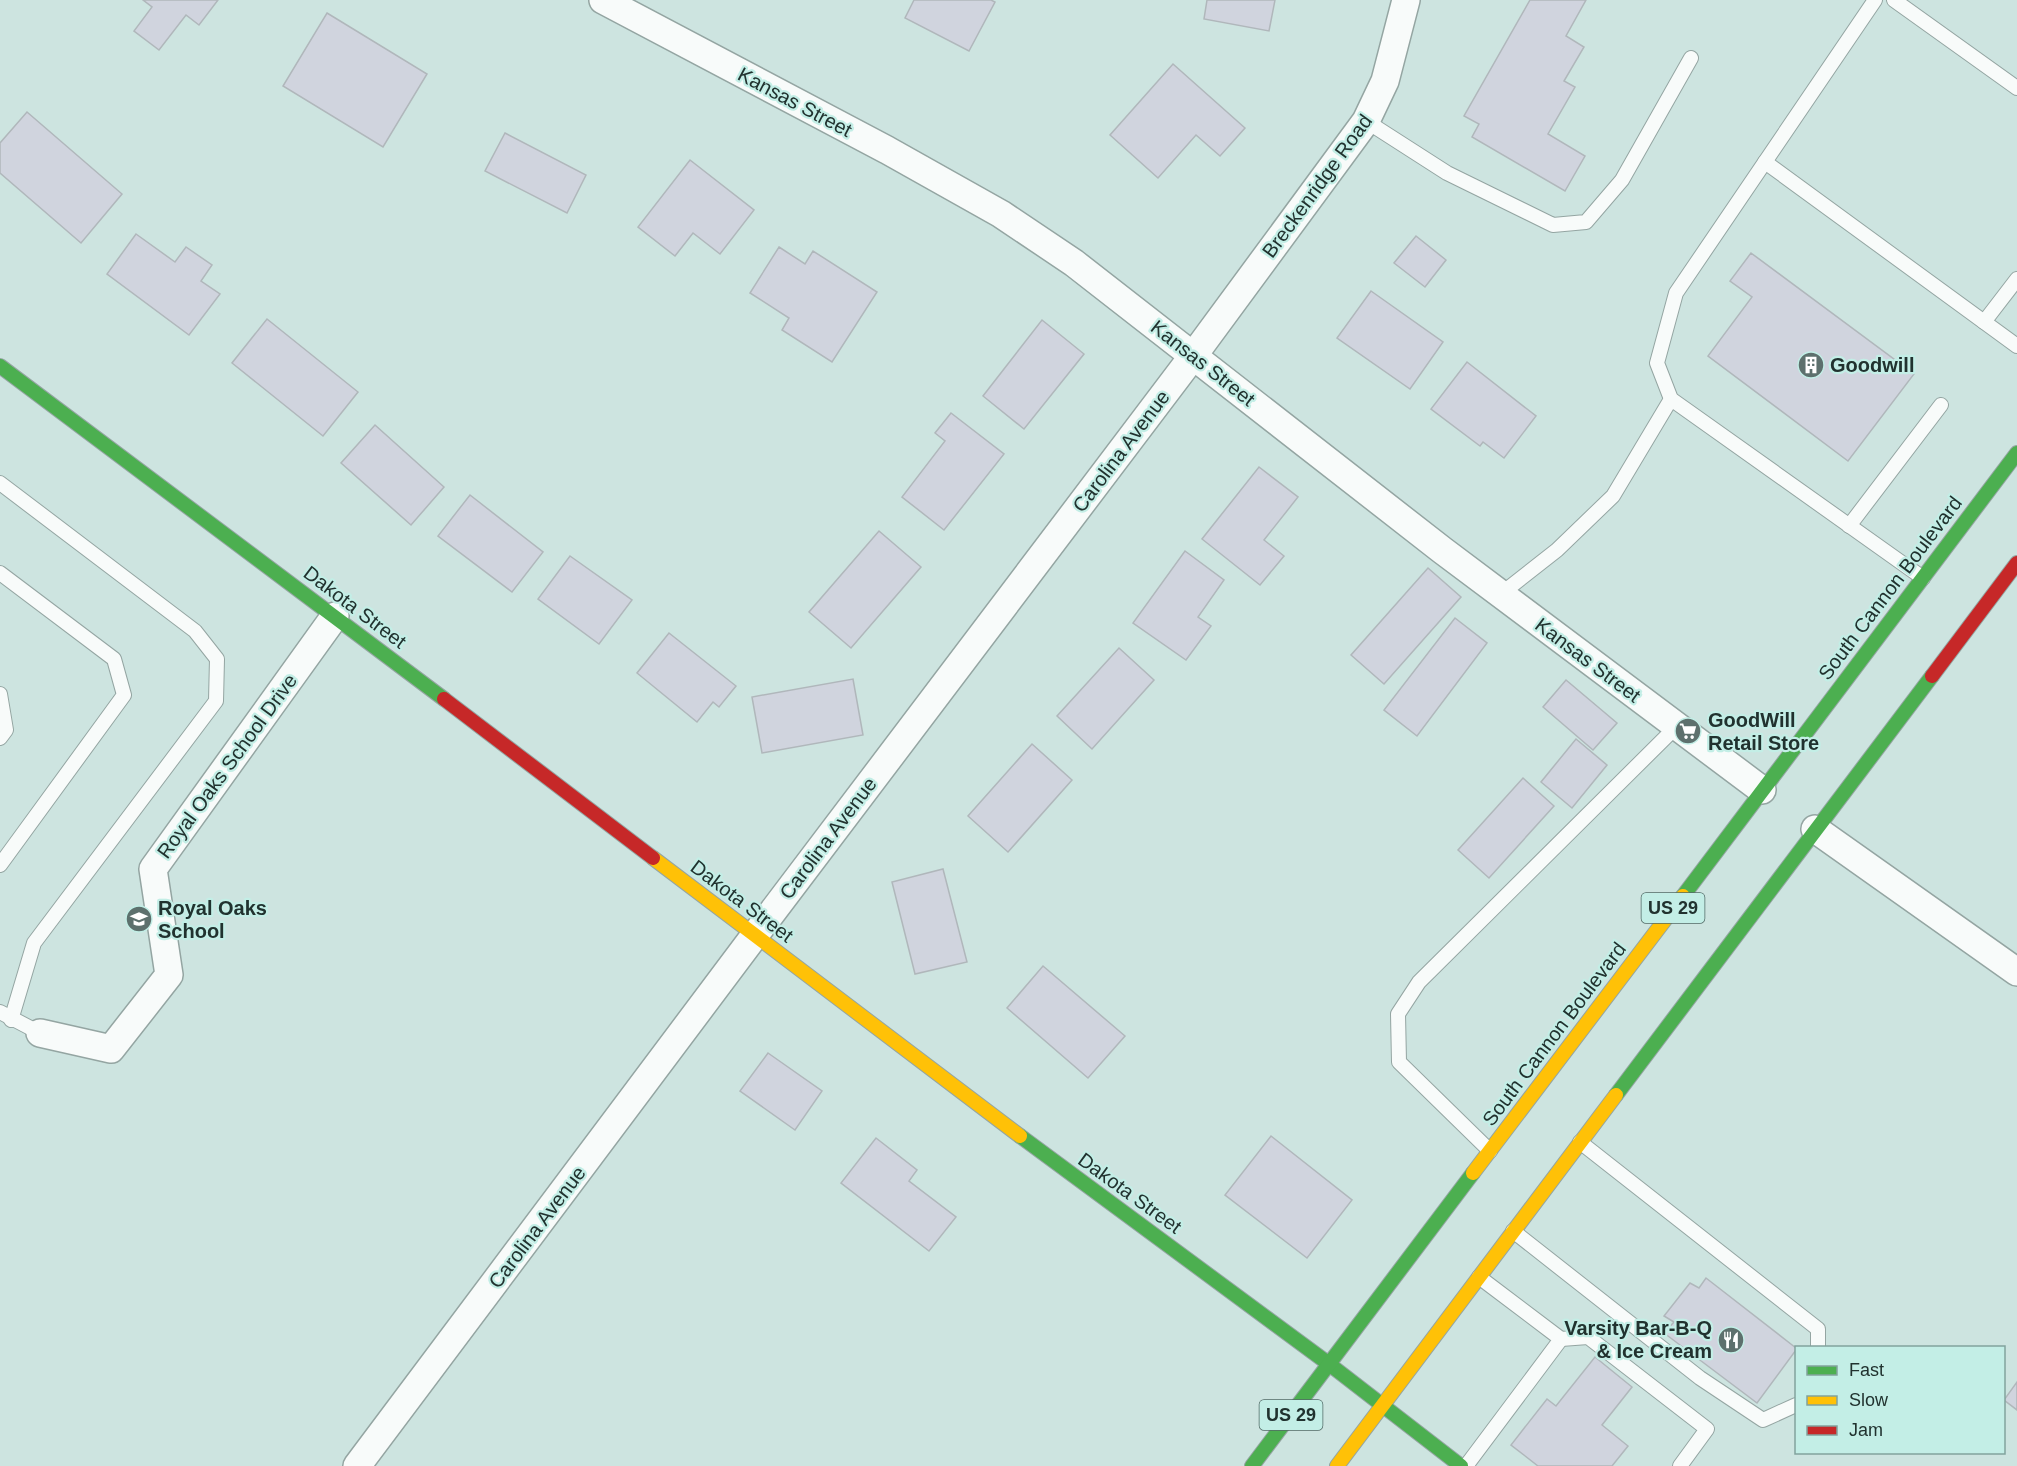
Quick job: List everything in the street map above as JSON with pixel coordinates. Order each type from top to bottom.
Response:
[{"type":"main road","name":"Dakota Street","points":[[0,366],[335,616],[963,1094],[1329,1364],[1461,1466]]},
{"type":"main road","name":"South Cannon Boulevard","points":[[1252,1466],[2017,453]]},
{"type":"main road","points":[[1337,1466],[2017,563]]},
{"type":"street","name":"Kansas Street","points":[[603,0],[1001,214],[1074,263],[1502,594],[1762,790]]},
{"type":"street","name":"Breckenridge Road","points":[[1193,356],[1366,122],[1384,81],[1406,0]]},
{"type":"street","name":"Carolina Avenue","points":[[357,1466],[1193,356]]},
{"type":"street","name":"Royal Oaks School Drive","points":[[40,1033],[111,1049],[169,975],[153,869],[335,616]]},
{"type":"street","points":[[1815,830],[2017,972]]},
{"type":"lane","points":[[1875,0],[1676,293],[1657,363],[1671,399],[1923,578]]},
{"type":"lane","points":[[1894,0],[2017,88]]},
{"type":"lane","points":[[1366,122],[1447,173],[1553,225],[1586,222],[1623,180],[1691,58]]},
{"type":"lane","points":[[1765,162],[2017,346]]},
{"type":"lane","points":[[1984,322],[2017,279]]},
{"type":"lane","points":[[1502,594],[1557,550],[1613,496],[1671,399]]},
{"type":"lane","points":[[1849,526],[1941,405]]},
{"type":"lane","points":[[0,483],[195,631],[218,659],[216,701],[34,943],[6,1016],[40,1033]]},
{"type":"lane","points":[[0,573],[114,659],[124,695],[0,865]]},
{"type":"lane","points":[[0,694],[6,730],[0,738]]},
{"type":"lane","points":[[1490,1151],[1399,1062],[1398,1014],[1419,982],[1677,726]]},
{"type":"lane","points":[[1581,1142],[1818,1329],[1818,1346]]},
{"type":"lane","points":[[1513,1232],[1700,1378],[1763,1420],[1795,1406]]},
{"type":"lane","points":[[1479,1277],[1561,1338],[1588,1337],[1707,1429],[1680,1466]]},
{"type":"lane","points":[[1466,1466],[1561,1338]]},
{"type":"building","points":[[143,0],[218,0],[199,25],[186,15],[159,50],[134,31],[152,7]]},
{"type":"building","points":[[914,0],[991,0],[995,2],[969,51],[905,18]]},
{"type":"building","points":[[1207,0],[1275,0],[1269,31],[1204,19]]},
{"type":"building","points":[[1530,0],[1586,0],[1566,36],[1584,47],[1564,81],[1575,87],[1548,134],[1585,156],[1565,191],[1472,137],[1479,124],[1464,116]]},
{"type":"building","points":[[327,13],[427,74],[383,147],[283,86]]},
{"type":"building","points":[[1173,64],[1245,128],[1220,156],[1196,135],[1158,178],[1110,135]]},
{"type":"building","points":[[27,112],[122,194],[81,243],[0,173],[0,143]]},
{"type":"building","points":[[505,133],[586,175],[567,213],[485,171]]},
{"type":"building","points":[[690,160],[754,210],[720,254],[693,233],[675,256],[638,227]]},
{"type":"building","points":[[136,234],[175,262],[186,247],[212,265],[201,281],[220,294],[189,335],[107,274]]},
{"type":"building","points":[[1416,236],[1446,260],[1425,287],[1394,263]]},
{"type":"building","points":[[779,247],[805,264],[813,251],[877,292],[832,362],[782,330],[789,318],[750,293]]},
{"type":"building","name":"Goodwill","points":[[1751,253],[1914,374],[1848,461],[1708,356],[1752,297],[1730,281]]},
{"type":"building","points":[[1371,291],[1443,342],[1410,389],[1337,338]]},
{"type":"building","points":[[267,319],[358,392],[323,436],[232,363]]},
{"type":"building","points":[[1042,320],[1084,354],[1024,429],[983,396]]},
{"type":"building","points":[[1467,362],[1536,416],[1504,458],[1483,442],[1480,446],[1431,409]]},
{"type":"building","points":[[951,413],[1004,454],[944,530],[902,497],[945,441],[935,433]]},
{"type":"building","points":[[375,425],[444,487],[411,525],[341,463]]},
{"type":"building","points":[[1259,467],[1298,497],[1264,540],[1284,556],[1260,585],[1202,539]]},
{"type":"building","points":[[470,495],[543,552],[512,592],[438,536]]},
{"type":"building","points":[[879,531],[921,567],[851,648],[809,612]]},
{"type":"building","points":[[1185,551],[1224,580],[1198,617],[1211,626],[1186,660],[1133,623]]},
{"type":"building","points":[[570,556],[632,600],[599,644],[538,599]]},
{"type":"building","points":[[1428,568],[1461,597],[1384,684],[1351,655]]},
{"type":"building","points":[[1455,618],[1487,643],[1417,736],[1384,710]]},
{"type":"building","points":[[669,633],[736,686],[719,707],[713,702],[697,722],[637,673]]},
{"type":"building","points":[[1119,648],[1154,680],[1092,749],[1057,716]]},
{"type":"building","points":[[853,679],[863,735],[762,753],[752,697]]},
{"type":"building","points":[[1566,680],[1617,723],[1593,750],[1543,707]]},
{"type":"building","points":[[1576,739],[1607,765],[1572,808],[1541,782]]},
{"type":"building","points":[[1032,744],[1072,780],[1008,852],[968,816]]},
{"type":"building","points":[[1523,778],[1554,806],[1489,878],[1458,850]]},
{"type":"building","points":[[943,869],[967,962],[915,974],[892,882]]},
{"type":"building","points":[[1043,966],[1125,1036],[1088,1078],[1007,1008]]},
{"type":"building","points":[[768,1053],[822,1091],[795,1130],[740,1091]]},
{"type":"building","points":[[1271,1136],[1352,1200],[1307,1258],[1225,1195]]},
{"type":"building","points":[[876,1138],[917,1170],[909,1181],[956,1217],[929,1251],[841,1183]]},
{"type":"building","name":"Varsity Bar-B-Q & Ice Cream","points":[[1706,1278],[1795,1347],[1795,1351],[1757,1403],[1664,1333],[1674,1322],[1664,1316],[1690,1283],[1699,1288]]},
{"type":"building","points":[[1595,1357],[1632,1387],[1602,1425],[1628,1446],[1612,1466],[1538,1466],[1511,1445],[1547,1399],[1556,1406]]},
{"type":"building","points":[[2017,1382],[2017,1410],[2005,1399]]},
{"type":"traffic: fast","points":[[0,366],[444,699]]},
{"type":"traffic: fast","points":[[1683,896],[2017,453]]},
{"type":"traffic: fast","points":[[1616,1095],[1932,676]]},
{"type":"traffic: fast","points":[[1020,1136],[1329,1364],[1461,1466]]},
{"type":"traffic: fast","points":[[1252,1466],[1473,1173]]},
{"type":"traffic: slow","points":[[653,858],[1020,1136]]},
{"type":"traffic: slow","points":[[1473,1173],[1683,896]]},
{"type":"traffic: slow","points":[[1337,1466],[1616,1095]]},
{"type":"traffic: jam","points":[[1932,676],[2017,563]]},
{"type":"traffic: jam","points":[[444,699],[653,858]]},
{"type":"place","name":"Goodwill","points":[[1811,365]]},
{"type":"place","name":"GoodWill Retail Store","points":[[1688,731]]},
{"type":"place","name":"Royal Oaks School","points":[[139,919]]},
{"type":"place","name":"Varsity Bar-B-Q & Ice Cream","points":[[1731,1340]]}]
